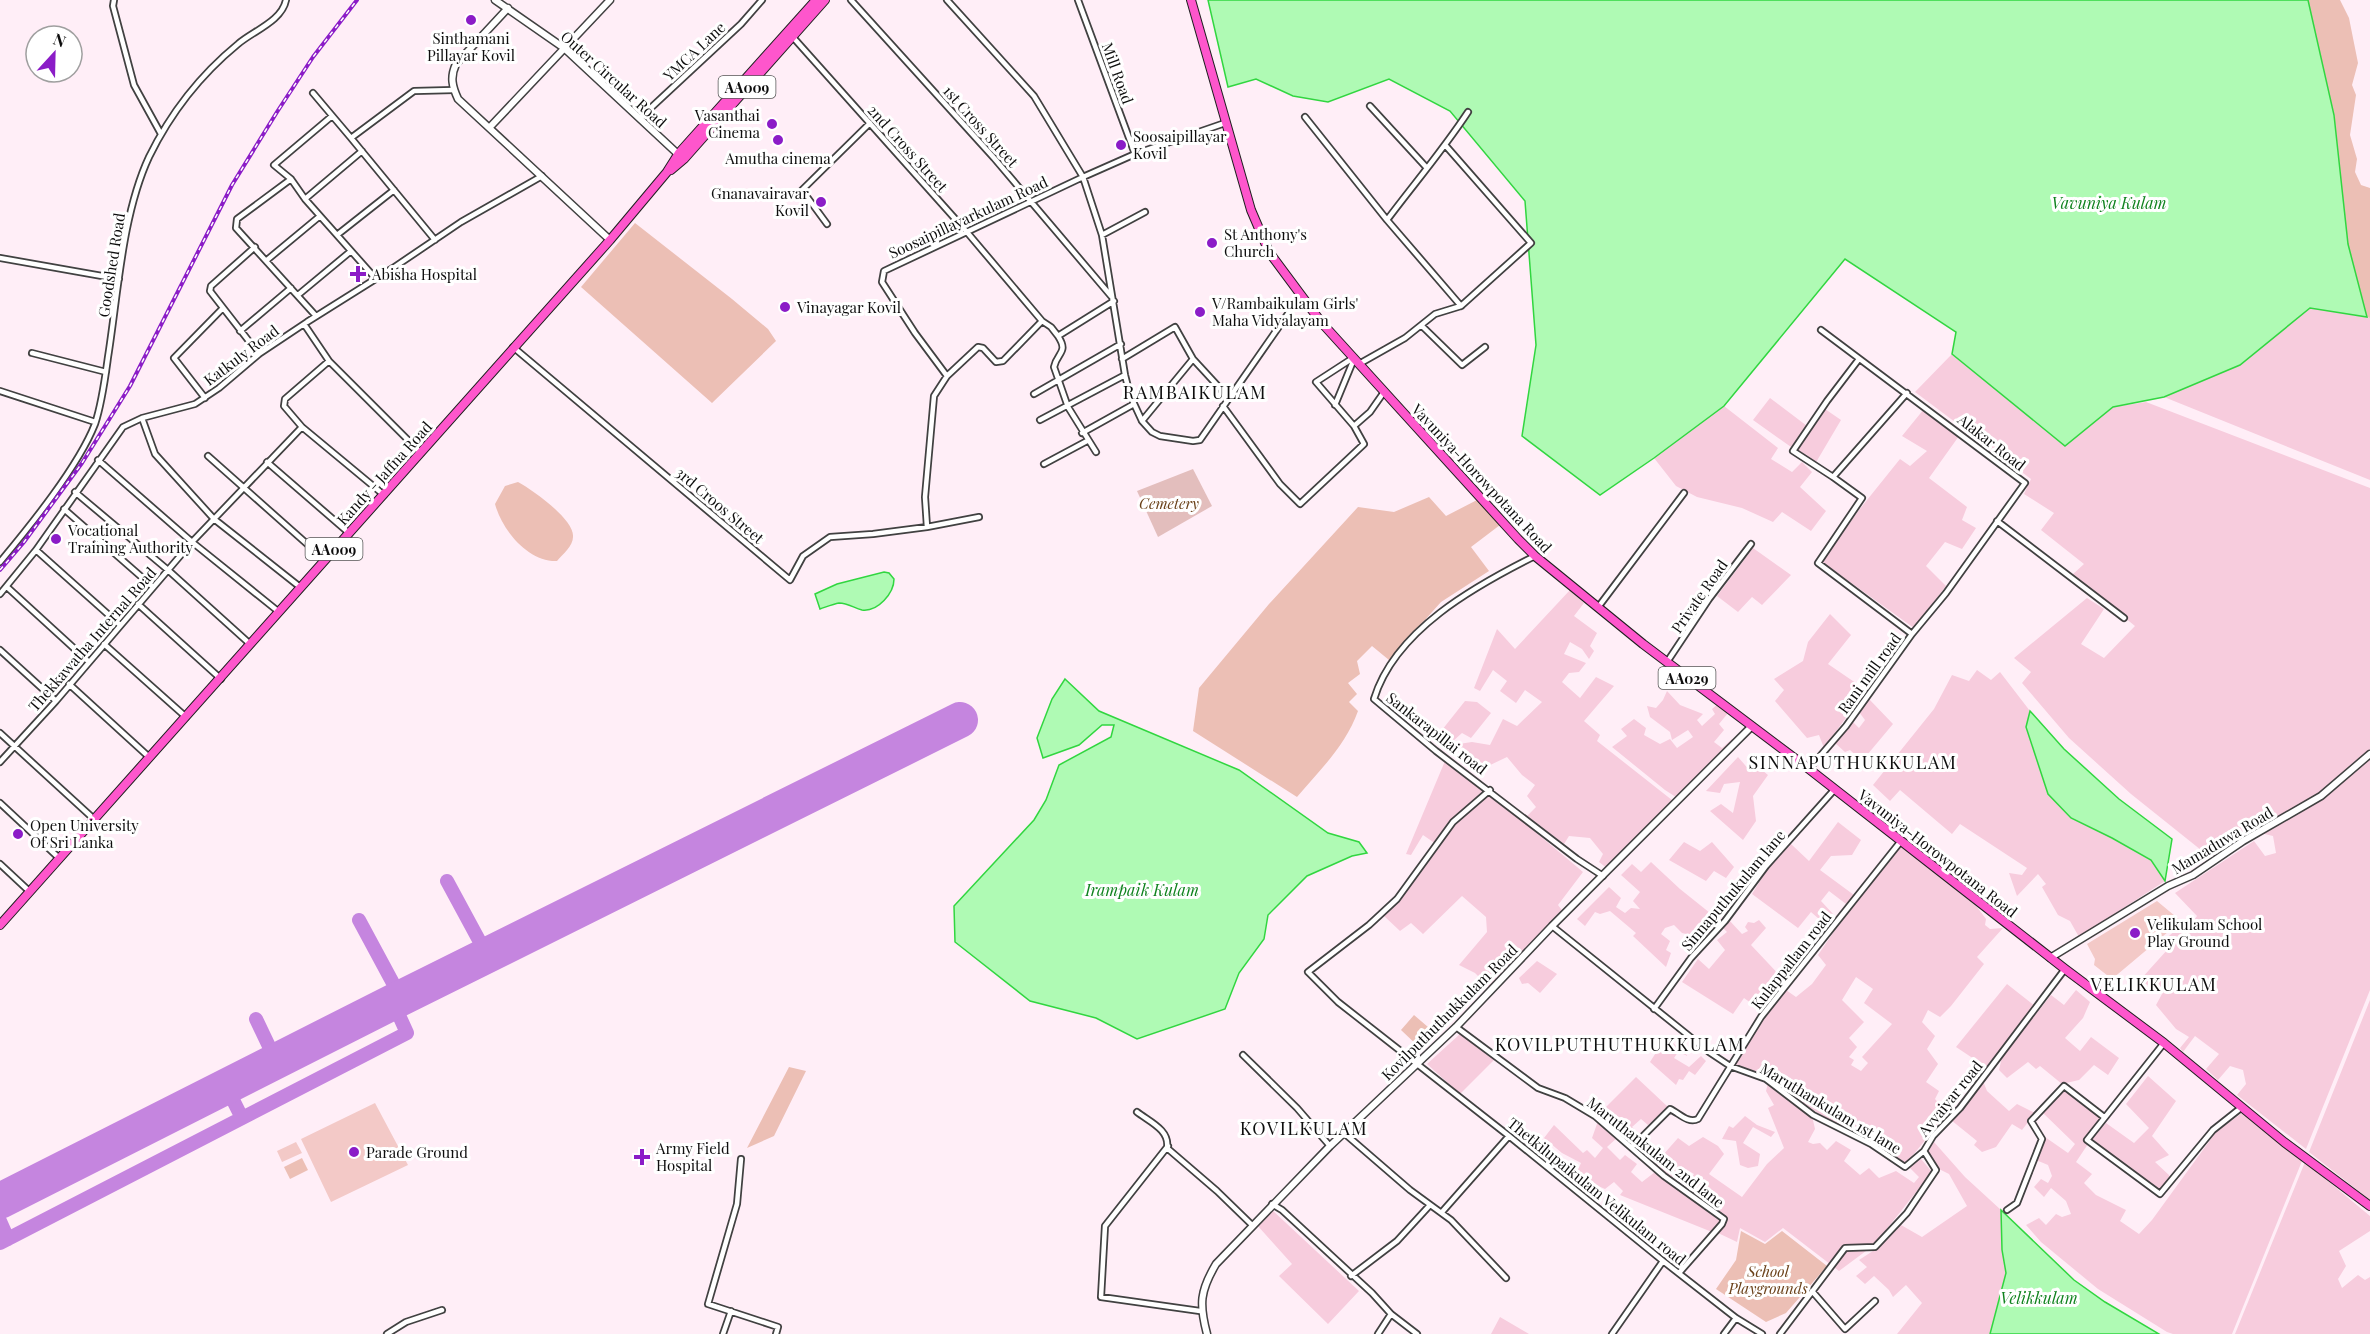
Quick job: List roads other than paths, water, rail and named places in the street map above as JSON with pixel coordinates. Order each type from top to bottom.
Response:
[{"type":"highway","name":"Kandy - Jaffna Road","points":[[0,925],[610,240],[815,4],[825,0]]},
{"type":"highway","name":"Vavuniya-Horowpotana Road","points":[[1191,0],[1258,230],[1269,252],[1300,295],[1355,360],[1535,556],[1667,662],[1809,769],[2050,958],[2164,1043],[2284,1142],[2370,1206]]},
{"type":"street","points":[[114,0],[113,6],[134,85],[161,134]]},
{"type":"street","name":"Goodshed Road","points":[[0,562],[55,491],[81,450],[95,422],[106,372],[119,279],[135,196],[148,159],[178,105],[198,80],[240,42],[282,13],[286,0]]},
{"type":"street","name":"Outer Circular Road","points":[[495,0],[564,48],[681,156]]},
{"type":"street","points":[[490,127],[610,0]]},
{"type":"street","name":"YMCA Lane","points":[[641,117],[741,24],[762,0]]},
{"type":"street","name":"1st Cross Street","points":[[851,0],[994,158],[1113,299]]},
{"type":"street","points":[[947,0],[1034,96],[1083,177],[1102,236],[1125,375],[1142,421],[1152,432],[1160,436],[1200,440],[1300,295]]},
{"type":"street","name":"Mill Road","points":[[1078,0],[1135,154]]},
{"type":"street","points":[[508,8],[456,64],[452,79],[454,90],[464,105],[610,240]]},
{"type":"street","name":"2nd Cross Street","points":[[790,34],[966,231],[1042,321],[1058,336]]},
{"type":"street","points":[[351,138],[414,91],[454,90]]},
{"type":"street","points":[[312,93],[435,240]]},
{"type":"street","points":[[1370,106],[1426,167]]},
{"type":"street","points":[[1387,220],[1426,167],[1446,146],[1468,112]]},
{"type":"street","points":[[332,116],[274,165],[291,179],[305,199],[376,279]]},
{"type":"street","points":[[1305,117],[1387,220],[1461,306]]},
{"type":"street","points":[[827,224],[802,190],[870,123]]},
{"type":"street","name":"Soosaipillayarkulam Road","points":[[947,376],[915,333],[882,279],[886,269],[1135,154],[1225,123]]},
{"type":"street","points":[[1223,406],[1280,484],[1299,504],[1311,496],[1364,444],[1354,426],[1316,382],[1422,326],[1436,314],[1461,306],[1532,243],[1446,146]]},
{"type":"street","points":[[305,199],[362,151]]},
{"type":"street","name":"Katkuly Road","points":[[0,594],[36,550],[123,427],[142,418],[195,404],[219,388],[259,354],[316,316],[461,222],[542,176]]},
{"type":"street","points":[[291,179],[237,219],[236,228],[316,316]]},
{"type":"street","points":[[338,235],[394,190]]},
{"type":"street","points":[[1102,236],[1145,212]]},
{"type":"street","points":[[267,260],[320,216]]},
{"type":"street","points":[[255,247],[211,286],[210,295],[259,354]]},
{"type":"street","points":[[298,295],[351,251]]},
{"type":"street","points":[[0,258],[119,279]]},
{"type":"street","points":[[240,331],[291,288]]},
{"type":"street","points":[[1096,452],[1082,433],[1068,407],[1058,379],[1055,363],[1063,349],[1063,344],[1058,336],[1113,299]]},
{"type":"street","points":[[205,398],[174,358],[222,309]]},
{"type":"street","points":[[979,517],[927,527],[925,497],[934,396],[947,376],[978,347],[983,348],[996,362],[1003,361],[1042,321]]},
{"type":"street","points":[[304,324],[329,361],[421,453]]},
{"type":"street","points":[[1422,326],[1462,365],[1485,347]]},
{"type":"street","points":[[1122,359],[1174,327],[1193,359],[1228,398]]},
{"type":"street","name":"Alakar Road","points":[[1821,330],[2025,483],[1946,592],[1912,634]]},
{"type":"street","points":[[1034,394],[1121,344]]},
{"type":"street","name":"3rd Croos Street","points":[[513,347],[790,580],[803,556],[830,537],[927,527]]},
{"type":"street","points":[[32,354],[106,372]]},
{"type":"street","points":[[1142,421],[1193,359]]},
{"type":"street","points":[[1859,359],[1793,451],[1833,477],[1906,393]]},
{"type":"street","points":[[1335,405],[1355,360]]},
{"type":"street","points":[[329,361],[283,402],[284,406],[302,427],[384,495]]},
{"type":"street","points":[[1040,420],[1125,375]]},
{"type":"street","points":[[0,391],[95,422]]},
{"type":"street","points":[[1354,426],[1370,412],[1384,392]]},
{"type":"street","points":[[1082,433],[1134,404]]},
{"type":"street","points":[[142,418],[155,454],[214,519],[300,587]]},
{"type":"street","name":"Thekkawatha Internal Road","points":[[0,762],[56,701],[192,542],[302,427]]},
{"type":"street","points":[[1044,464],[1087,441]]},
{"type":"street","points":[[208,456],[242,489],[324,559]]},
{"type":"street","points":[[98,460],[192,542],[279,612]]},
{"type":"street","points":[[267,462],[349,533]]},
{"type":"street","name":"Rani mill road","points":[[1809,769],[1846,726],[1912,634],[1818,564],[1862,498],[1833,477]]},
{"type":"street","points":[[75,492],[168,570],[251,645]]},
{"type":"street","points":[[1599,606],[1684,493]]},
{"type":"street","points":[[63,509],[153,587]]},
{"type":"street","points":[[1997,521],[2124,618]]},
{"type":"street","name":"Private Road","points":[[1667,662],[1709,599],[1751,544]]},
{"type":"street","points":[[36,550],[120,625]]},
{"type":"street","name":"Sankarapillai road","points":[[1535,556],[1489,579],[1426,624],[1383,676],[1374,699],[1436,751],[1490,790],[1577,859],[1603,876]]},
{"type":"street","points":[[7,587],[89,662]]},
{"type":"street","points":[[138,604],[221,679]]},
{"type":"street","points":[[104,644],[186,717]]},
{"type":"street","points":[[0,650],[56,701]]},
{"type":"street","points":[[69,684],[148,758]]},
{"type":"street","name":"Kovilputhuthukkulam Road","points":[[1200,1311],[1209,1277],[1216,1264],[1252,1225],[1330,1146],[1456,1027],[1552,926],[1752,726]]},
{"type":"street","points":[[0,733],[95,820]]},
{"type":"street","name":"Mamaduwa Road","points":[[2050,958],[2168,886],[2193,875],[2243,841],[2321,796],[2370,754]]},
{"type":"street","name":"Thetkilupaikulam Velikulam road","points":[[1490,790],[1453,822],[1397,899],[1369,925],[1308,972],[1338,1002],[1663,1261],[1736,1318],[1762,1334]]},
{"type":"street","name":"Sinnaputhukulam lane","points":[[1654,1009],[1691,958],[1725,921],[1766,866],[1834,790]]},
{"type":"street","points":[[0,803],[60,859]]},
{"type":"street","name":"Kulappallam road","points":[[1632,1147],[1670,1109],[1693,1122],[1698,1119],[1761,1017],[1901,841]]},
{"type":"street","points":[[0,864],[30,891]]},
{"type":"street","name":"Maruthankulam 1st lane","points":[[1552,926],[1654,1009],[1730,1066],[1766,1080],[1813,1115],[1871,1144],[1905,1167],[1924,1151]]},
{"type":"street","name":"Avvaiyar road","points":[[1780,1334],[1845,1248],[1875,1247],[1907,1213],[1936,1170],[1924,1151],[1933,1136],[1960,1108],[2065,969]]},
{"type":"street","name":"Maruthankulam 2nd lane","points":[[1456,1027],[1538,1088],[1565,1098],[1595,1116],[1664,1176],[1724,1219],[1679,1273]]},
{"type":"street","points":[[2164,1043],[2087,1140],[2160,1194],[2213,1130],[2241,1107]]},
{"type":"street","points":[[1243,1055],[1297,1108],[1330,1146]]},
{"type":"street","points":[[2007,1210],[2017,1203],[2042,1139],[2031,1121],[2064,1086],[2104,1117]]},
{"type":"street","points":[[1137,1112],[1163,1132],[1168,1138],[1167,1148],[1252,1225]]},
{"type":"street","points":[[1344,1133],[1430,1205],[1442,1212],[1506,1278]]},
{"type":"street","points":[[1442,1212],[1509,1136]]},
{"type":"street","points":[[1168,1146],[1105,1226],[1101,1297],[1200,1311],[1207,1334]]},
{"type":"street","points":[[741,1159],[737,1204],[708,1304],[778,1327],[776,1334]]},
{"type":"street","points":[[1272,1204],[1282,1210],[1372,1293],[1391,1314],[1417,1334]]},
{"type":"street","points":[[1352,1276],[1397,1241],[1430,1205]]},
{"type":"street","points":[[1612,1334],[1663,1261]]},
{"type":"street","points":[[1812,1291],[1845,1329],[1875,1301]]},
{"type":"street","points":[[387,1334],[406,1322],[442,1310]]},
{"type":"street","points":[[723,1334],[731,1311]]},
{"type":"street","points":[[1378,1334],[1391,1314]]},
{"type":"street","points":[[1724,1334],[1736,1318]]},
{"type":"water","name":"Vavuniya Kulam","points":[[1208,0],[2308,0],[2334,115],[2348,244],[2367,317],[2310,308],[2240,365],[2164,397],[2113,407],[2065,446],[1952,354],[1956,332],[1845,259],[1724,406],[1600,495],[1522,436],[1536,345],[1525,201],[1450,111],[1389,79],[1328,102],[1293,96],[1256,79],[1228,87]]},
{"type":"water","points":[[884,572],[889,573],[894,579],[893,584],[888,595],[874,608],[862,610],[839,603],[820,609],[815,594],[837,584]]},
{"type":"water","name":"Irampaik Kulam","points":[[1065,679],[1099,711],[1239,770],[1328,833],[1359,842],[1367,853],[1352,856],[1307,876],[1268,915],[1264,939],[1239,973],[1225,1009],[1137,1039],[1096,1018],[1030,1001],[955,942],[954,906],[1034,820],[1046,800],[1059,765],[1111,737],[1114,725],[1102,725],[1079,745],[1043,758],[1037,738],[1052,699]]},
{"type":"water","points":[[2030,711],[2064,749],[2119,799],[2172,839],[2165,881],[2151,860],[2071,818],[2048,794],[2026,727]]},
{"type":"water","name":"Velikkulam","points":[[2001,1210],[2074,1280],[2105,1302],[2159,1334],[1990,1334],[2006,1273],[2002,1250]]},
{"type":"railway","points":[[0,570],[24,542],[82,463],[130,386],[232,185],[313,57],[357,0]]},
{"type":"place","name":"Sinthamani Pillayar Kovil","points":[[471,20]]},
{"type":"place","name":"Vasanthai Cinema","points":[[772,124]]},
{"type":"place","name":"Amutha cinema","points":[[778,140]]},
{"type":"place","name":"Soosaipillayar Kovil","points":[[1121,145]]},
{"type":"place","name":"Gnanavairavar Kovil","points":[[821,202]]},
{"type":"place","name":"St Anthony's Church","points":[[1212,243]]},
{"type":"place","name":"Abisha Hospital","points":[[358,274]]},
{"type":"place","name":"Vinayagar Kovil","points":[[785,307]]},
{"type":"place","name":"V/Rambaikulam Girls' Maha Vidyalayam","points":[[1200,312]]},
{"type":"place","name":"Vocational Training Authority","points":[[56,539]]},
{"type":"place","name":"Open University Of Sri Lanka","points":[[18,834]]},
{"type":"place","name":"Velikulam School Play Ground","points":[[2135,933]]},
{"type":"place","name":"Parade Ground","points":[[354,1152]]},
{"type":"place","name":"Army Field Hospital","points":[[642,1157]]},
{"type":"district","name":"RAMBAIKULAM","points":[[1195,392]]},
{"type":"district","name":"SINNAPUTHUKKULAM","points":[[1853,762]]},
{"type":"district","name":"VELIKKULAM","points":[[2154,984]]},
{"type":"district","name":"KOVILPUTHUTHUKKULAM","points":[[1620,1044]]},
{"type":"district","name":"KOVILKULAM","points":[[1304,1128]]},
{"type":"park label","name":"Cemetery","points":[[1169,503]]},
{"type":"park label","name":"School Playgrounds","points":[[1768,1280]]}]
